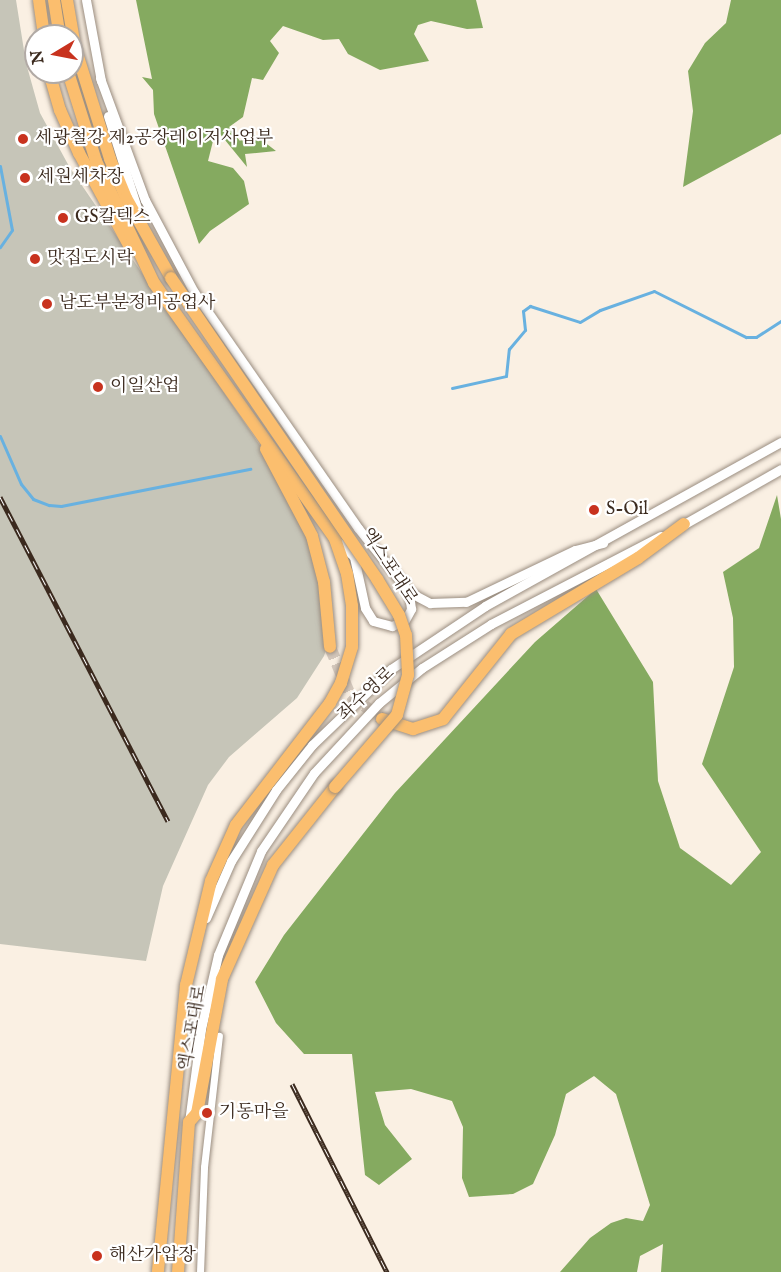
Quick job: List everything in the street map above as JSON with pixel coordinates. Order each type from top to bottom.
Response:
[{"type":"highway","points":[[39,0],[42,24]]},
{"type":"highway","points":[[54,0],[58,24]]},
{"type":"highway","name":"엑스포대로","points":[[67,0],[93,112],[126,198],[171,278],[377,579],[399,615],[406,635],[409,669],[397,715],[335,787],[273,865],[222,979],[205,1106],[189,1122],[178,1272]]},
{"type":"highway","points":[[52,84],[60,110],[104,204],[154,283]]},
{"type":"highway","name":"엑스포대로","points":[[72,84],[96,161],[154,283],[257,432],[282,460],[335,538],[347,574],[352,606],[349,662],[330,703],[237,825],[211,881],[186,985],[179,1038],[158,1272]]},
{"type":"highway","points":[[257,432],[312,536],[324,582],[330,647]]},
{"type":"highway","points":[[382,719],[413,729],[443,719],[492,655],[518,628],[638,558],[684,524]]},
{"type":"street","points":[[86,0],[118,158],[145,230]]},
{"type":"street","points":[[100,78],[145,200],[194,292],[358,528],[409,592],[430,603],[466,602],[575,550],[603,543]]},
{"type":"street","name":"좌수영로","points":[[201,927],[231,861],[276,790],[312,745],[365,692],[407,656],[454,624],[781,442]]},
{"type":"street","name":"좌수영로","points":[[189,1122],[201,1029],[218,955],[261,851],[314,773],[379,703],[430,662],[491,624],[684,524],[781,469]]},
{"type":"street","points":[[335,538],[354,557],[365,608],[373,621],[392,626],[405,620],[411,609],[409,592]]},
{"type":"street","points":[[200,1272],[205,1106],[219,1036]]},
{"type":"shaded area","points":[[0,0],[16,0],[24,50],[24,84],[32,84],[40,113],[70,168],[283,479],[308,524],[329,641],[324,656],[297,698],[229,757],[208,785],[163,886],[146,961],[0,944]]},
{"type":"green space","points":[[136,0],[476,0],[483,28],[467,29],[431,21],[418,25],[414,34],[429,61],[380,70],[348,54],[339,39],[323,40],[283,26],[270,41],[279,53],[263,80],[252,78],[243,117],[229,127],[240,141],[250,131],[276,151],[245,154],[247,167],[216,129],[208,161],[233,168],[244,181],[249,204],[210,231],[199,244],[154,114],[153,90],[142,77],[152,79]]},
{"type":"green space","points":[[731,0],[781,0],[781,134],[683,187],[693,111],[688,71],[705,43],[726,23]]},
{"type":"green space","points":[[777,495],[781,519],[781,1272],[661,1272],[663,1244],[640,1256],[637,1272],[560,1272],[590,1238],[611,1223],[626,1218],[643,1221],[650,1205],[616,1094],[594,1076],[566,1094],[555,1135],[533,1184],[513,1194],[469,1197],[462,1178],[463,1127],[452,1101],[411,1089],[375,1092],[385,1125],[412,1159],[379,1185],[365,1175],[352,1054],[304,1054],[276,1023],[255,982],[284,935],[395,793],[535,642],[596,589],[653,682],[658,781],[680,848],[731,885],[761,852],[702,764],[734,667],[733,618],[723,572],[759,548]]},
{"type":"waterway","points":[[0,166],[12,230],[0,247]]},
{"type":"waterway","points":[[452,388],[506,376],[509,349],[525,330],[523,311],[530,306],[580,322],[600,310],[654,291],[746,337],[756,337],[781,321]]},
{"type":"waterway","points":[[0,436],[21,484],[33,499],[49,505],[61,506],[250,469]]},
{"type":"tunnel","points":[[330,647],[350,695],[382,719]]},
{"type":"railway","points":[[0,497],[168,821]]},
{"type":"railway","points":[[292,1084],[387,1272]]},
{"type":"place","name":"세광철강 제2공장레이저사업부","points":[[23,139]]},
{"type":"place","name":"세원세차장","points":[[25,178]]},
{"type":"place","name":"GS칼텍스","points":[[63,218]]},
{"type":"place","name":"맛집도시락","points":[[35,259]]},
{"type":"place","name":"남도부분정비공업사","points":[[47,304]]},
{"type":"place","name":"이일산업","points":[[98,387]]},
{"type":"place","name":"S-Oil","points":[[594,510]]},
{"type":"place","name":"기동마을","points":[[207,1113]]},
{"type":"place","name":"해산가압장","points":[[97,1256]]}]
